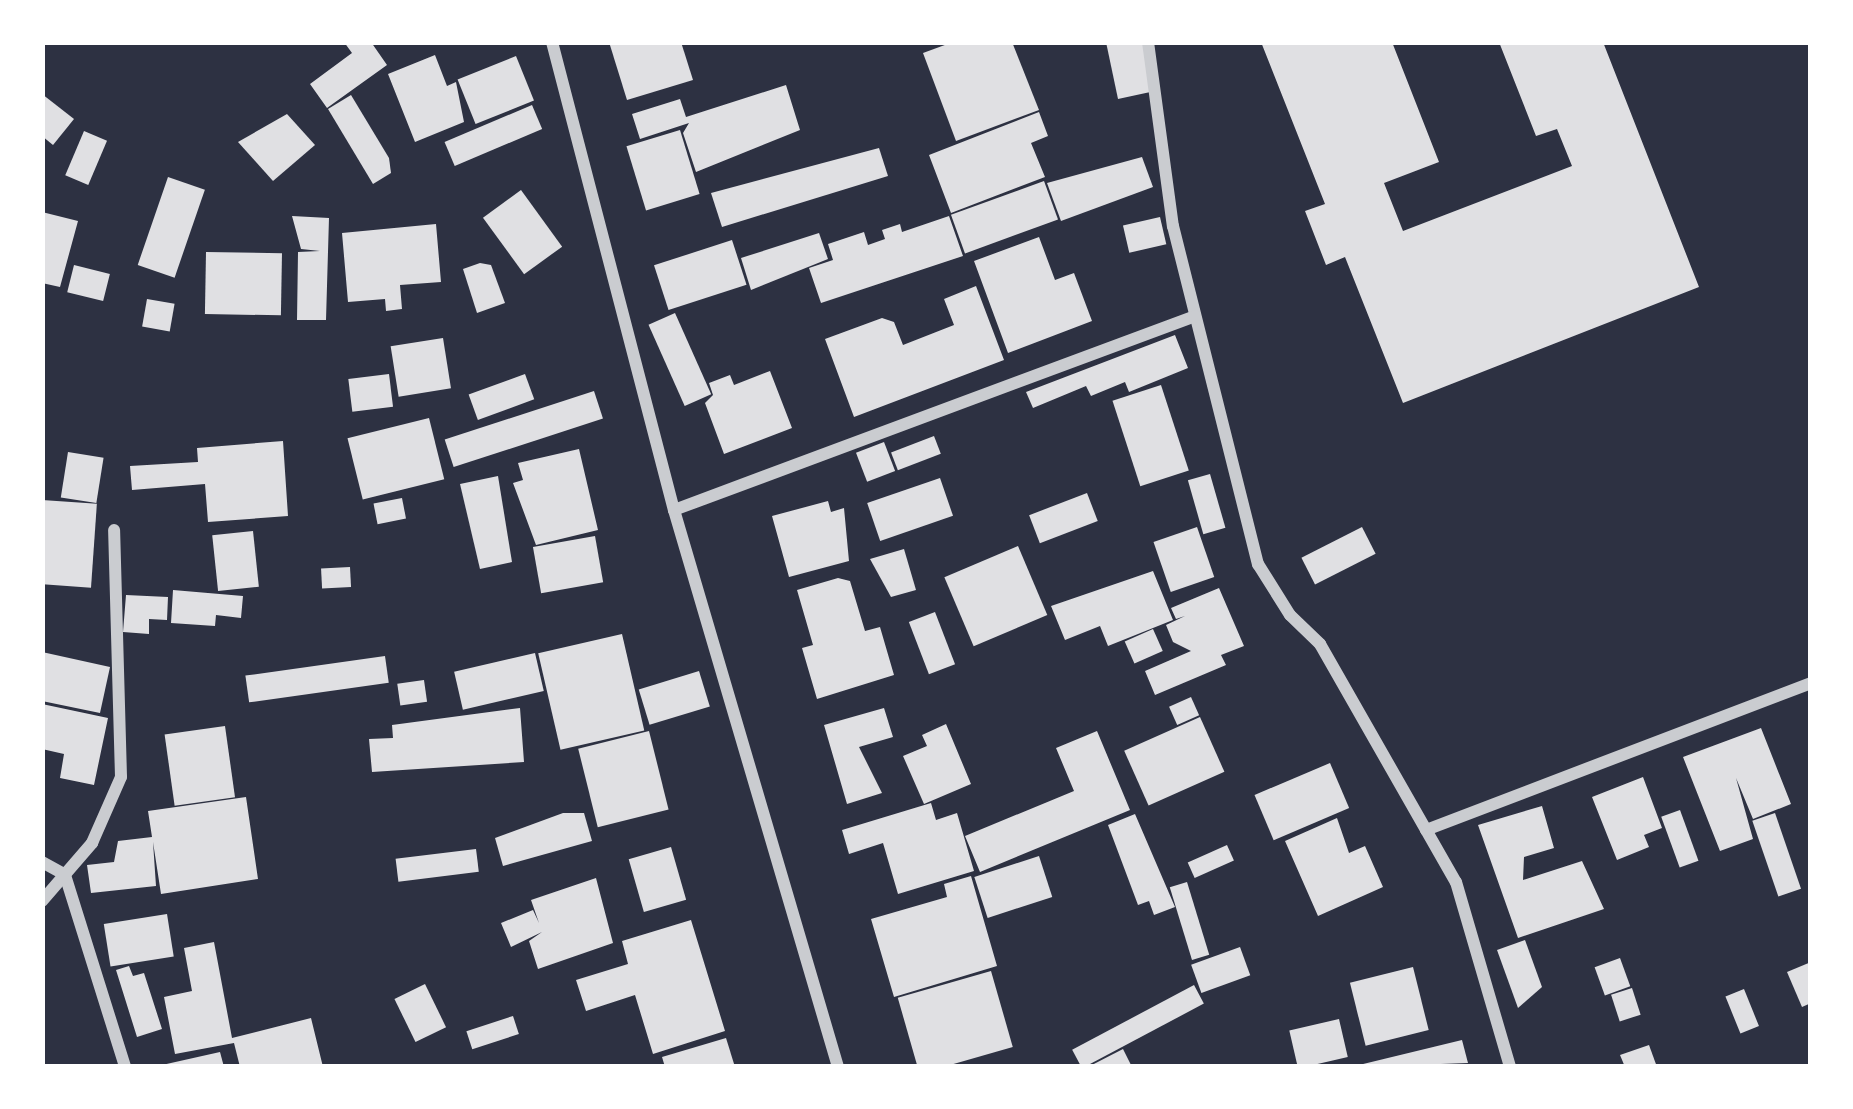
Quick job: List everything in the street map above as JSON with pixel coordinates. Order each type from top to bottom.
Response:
[{"type":"street","points":[[552,42],[674,510],[838,1067]]},
{"type":"street","points":[[1148,42],[1173,226],[1258,563],[1290,615],[1320,644],[1456,882],[1484,960],[1510,1067]]},
{"type":"street","points":[[674,510],[1195,316]]},
{"type":"street","points":[[42,901],[92,843],[121,776],[114,530]]},
{"type":"street","points":[[1426,830],[1811,683]]},
{"type":"street","points":[[42,862],[65,875],[125,1067]]},
{"type":"building","points":[[344,42],[371,42],[387,65],[327,108],[310,84],[352,53]]},
{"type":"building","points":[[609,42],[681,42],[693,80],[627,100]]},
{"type":"building","points":[[953,42],[1012,42],[1039,110],[956,141],[923,53]]},
{"type":"building","points":[[1106,42],[1145,42],[1155,91],[1118,99]]},
{"type":"building","points":[[1261,42],[1392,42],[1439,162],[1384,183],[1403,231],[1572,166],[1557,129],[1536,136],[1499,42],[1603,42],[1699,287],[1403,403],[1345,257],[1326,265],[1305,211],[1325,204]]},
{"type":"building","points":[[435,55],[447,86],[456,82],[464,122],[415,142],[388,74]]},
{"type":"building","points":[[516,56],[534,101],[476,124],[458,80]]},
{"type":"building","points":[[786,85],[800,130],[696,172],[683,133],[689,123],[640,139],[632,114],[680,99],[686,117]]},
{"type":"building","points":[[42,94],[74,119],[53,145],[42,136]]},
{"type":"building","points":[[351,95],[389,158],[391,173],[373,184],[328,109]]},
{"type":"building","points":[[532,105],[542,129],[455,166],[445,142]]},
{"type":"building","points":[[1039,112],[1048,136],[1031,143],[1045,177],[951,213],[929,155]]},
{"type":"building","points":[[287,114],[315,145],[273,181],[238,142]]},
{"type":"building","points":[[680,130],[700,194],[646,210],[626,146]]},
{"type":"building","points":[[84,131],[107,141],[88,185],[65,175]]},
{"type":"building","points":[[879,148],[888,176],[722,227],[711,193]]},
{"type":"building","points":[[1142,157],[1153,187],[1061,221],[1047,183]]},
{"type":"building","points":[[168,177],[205,190],[175,278],[138,265]]},
{"type":"building","points":[[1044,181],[1058,220],[965,253],[951,215]]},
{"type":"building","points":[[521,190],[562,247],[524,274],[483,218]]},
{"type":"building","points":[[42,212],[78,221],[60,287],[42,283]]},
{"type":"building","points":[[292,216],[329,218],[326,320],[297,320],[298,252],[320,251],[301,249]]},
{"type":"building","points":[[949,216],[963,256],[821,303],[809,268],[833,260],[828,244],[864,232],[868,245],[885,239],[882,230],[900,224],[902,232]]},
{"type":"building","points":[[1160,217],[1166,244],[1129,253],[1123,226]]},
{"type":"building","points":[[436,224],[441,282],[400,285],[402,309],[386,311],[385,299],[348,302],[342,233]]},
{"type":"building","points":[[819,233],[828,259],[751,290],[741,258]]},
{"type":"building","points":[[1039,237],[1055,280],[1074,273],[1092,321],[1008,353],[974,261]]},
{"type":"building","points":[[732,240],[747,285],[669,310],[654,265]]},
{"type":"building","points":[[206,252],[282,253],[281,315],[205,314]]},
{"type":"building","points":[[74,265],[110,274],[103,301],[67,292]]},
{"type":"building","points":[[491,265],[505,303],[477,313],[463,269]]},
{"type":"building","points":[[976,286],[1004,360],[854,417],[825,339],[882,318],[894,322],[903,345],[954,325],[944,299]]},
{"type":"building","points":[[147,299],[175,304],[170,331],[142,327]]},
{"type":"building","points":[[675,313],[711,394],[685,406],[649,325]]},
{"type":"building","points":[[1175,335],[1188,368],[1129,392],[1125,382],[1091,396],[1086,386],[1033,408],[1026,392]]},
{"type":"building","points":[[443,338],[451,388],[399,397],[391,346]]},
{"type":"building","points":[[770,371],[792,428],[724,454],[705,403],[713,395],[709,383],[730,375],[734,385]]},
{"type":"building","points":[[389,374],[393,407],[352,412],[348,379]]},
{"type":"building","points":[[525,374],[534,399],[478,420],[469,395]]},
{"type":"building","points":[[1161,385],[1189,471],[1140,486],[1112,401]]},
{"type":"building","points":[[594,391],[603,419],[454,467],[445,440]]},
{"type":"building","points":[[429,418],[444,479],[363,499],[347,438]]},
{"type":"building","points":[[934,436],[941,454],[898,470],[891,452]]},
{"type":"building","points":[[283,441],[288,516],[208,522],[205,484],[132,490],[130,466],[198,462],[197,448]]},
{"type":"building","points":[[884,442],[895,471],[867,482],[856,453]]},
{"type":"building","points":[[579,449],[598,530],[536,545],[513,483],[523,480],[518,463]]},
{"type":"building","points":[[68,452],[104,458],[96,503],[61,497]]},
{"type":"building","points":[[1210,474],[1225,528],[1203,534],[1188,480]]},
{"type":"building","points":[[498,476],[512,562],[480,569],[460,484]]},
{"type":"building","points":[[940,478],[953,516],[880,541],[867,503]]},
{"type":"building","points":[[1087,493],[1098,521],[1040,543],[1029,515]]},
{"type":"building","points":[[402,498],[406,519],[378,524],[374,504]]},
{"type":"building","points":[[42,500],[97,504],[91,588],[42,584]]},
{"type":"building","points":[[828,501],[831,512],[844,508],[849,561],[789,577],[772,516]]},
{"type":"building","points":[[1197,527],[1214,577],[1171,592],[1154,542]]},
{"type":"building","points":[[1362,527],[1376,554],[1315,585],[1301,558]]},
{"type":"building","points":[[253,531],[259,587],[218,591],[212,535]]},
{"type":"building","points":[[595,536],[603,582],[541,593],[533,547]]},
{"type":"building","points":[[1018,546],[1047,615],[974,646],[944,577]]},
{"type":"building","points":[[904,549],[916,590],[891,597],[870,559]]},
{"type":"building","points":[[350,567],[351,587],[322,588],[321,569]]},
{"type":"building","points":[[1153,571],[1173,620],[1108,646],[1100,626],[1065,640],[1051,606]]},
{"type":"building","points":[[838,578],[850,581],[865,631],[880,627],[894,675],[817,699],[802,648],[813,645],[797,590]]},
{"type":"building","points":[[1219,588],[1244,646],[1221,655],[1226,665],[1155,695],[1145,671],[1191,651],[1173,642],[1166,625],[1185,616],[1176,619],[1171,608]]},
{"type":"building","points":[[173,590],[243,596],[241,618],[216,615],[215,626],[171,623]]},
{"type":"building","points":[[126,595],[168,597],[167,620],[149,619],[149,634],[123,632]]},
{"type":"building","points":[[935,612],[955,664],[929,674],[909,622]]},
{"type":"building","points":[[1153,629],[1163,651],[1134,664],[1125,642]]},
{"type":"building","points":[[622,634],[644,730],[560,750],[538,653]]},
{"type":"building","points":[[42,652],[110,667],[100,713],[42,701]]},
{"type":"building","points":[[535,653],[544,691],[463,710],[454,672]]},
{"type":"building","points":[[385,656],[389,683],[249,702],[245,676]]},
{"type":"building","points":[[699,671],[710,706],[650,725],[639,689]]},
{"type":"building","points":[[424,680],[427,702],[400,706],[397,684]]},
{"type":"building","points":[[1191,697],[1199,715],[1177,725],[1169,707]]},
{"type":"building","points":[[42,704],[108,718],[94,785],[60,778],[64,754],[42,749]]},
{"type":"building","points":[[520,708],[524,762],[372,772],[369,739],[393,738],[392,725]]},
{"type":"building","points":[[884,708],[893,737],[859,747],[882,793],[847,804],[824,725]]},
{"type":"building","points":[[1200,717],[1224,772],[1149,806],[1124,751]]},
{"type":"building","points":[[946,724],[971,784],[924,804],[903,756],[927,746],[922,735]]},
{"type":"building","points":[[225,726],[235,797],[175,806],[165,734]]},
{"type":"building","points":[[1761,728],[1791,804],[1753,819],[1736,778],[1753,839],[1720,851],[1683,757]]},
{"type":"building","points":[[649,731],[669,810],[598,827],[578,749]]},
{"type":"building","points":[[1097,731],[1130,810],[980,872],[965,836],[1074,791],[1056,748]]},
{"type":"building","points":[[1330,763],[1349,808],[1274,840],[1255,795]]},
{"type":"building","points":[[1643,777],[1662,828],[1644,835],[1649,847],[1617,860],[1592,797]]},
{"type":"building","points":[[246,797],[258,879],[161,894],[153,842],[156,886],[91,893],[87,865],[114,862],[118,841],[152,837],[148,811]]},
{"type":"building","points":[[931,803],[936,820],[957,813],[974,871],[898,894],[883,843],[849,854],[842,830]]},
{"type":"building","points":[[1542,806],[1554,848],[1524,857],[1523,880],[1582,861],[1604,909],[1518,938],[1478,825]]},
{"type":"building","points":[[1680,810],[1698,861],[1680,868],[1661,817]]},
{"type":"building","points":[[563,813],[584,813],[592,841],[503,866],[495,838]]},
{"type":"building","points":[[1775,813],[1801,889],[1778,896],[1752,821]]},
{"type":"building","points":[[1135,814],[1175,907],[1154,915],[1149,901],[1138,905],[1108,825]]},
{"type":"building","points":[[1337,818],[1349,853],[1365,846],[1383,887],[1318,916],[1285,841]]},
{"type":"building","points":[[1227,845],[1234,861],[1195,878],[1188,862]]},
{"type":"building","points":[[671,847],[686,900],[644,912],[629,859]]},
{"type":"building","points":[[476,849],[479,872],[398,882],[396,859]]},
{"type":"building","points":[[1039,856],[1052,897],[988,918],[974,877]]},
{"type":"building","points":[[971,876],[997,966],[894,997],[871,919],[947,897],[944,884]]},
{"type":"building","points":[[596,878],[613,943],[538,969],[529,941],[542,932],[511,947],[501,923],[533,910],[539,923],[531,900]]},
{"type":"building","points":[[1187,882],[1209,955],[1192,960],[1170,887]]},
{"type":"building","points":[[167,914],[174,956],[111,966],[104,924]]},
{"type":"building","points":[[691,920],[725,1031],[653,1054],[635,995],[586,1011],[576,980],[628,964],[622,941]]},
{"type":"building","points":[[1525,940],[1542,987],[1518,1008],[1497,950]]},
{"type":"building","points":[[214,942],[232,1038],[311,1018],[323,1067],[240,1067],[234,1043],[175,1054],[164,997],[192,991],[184,948]]},
{"type":"building","points":[[1240,947],[1250,975],[1201,993],[1191,965]]},
{"type":"building","points":[[1620,958],[1630,986],[1605,995],[1595,967]]},
{"type":"building","points":[[1811,962],[1811,1003],[1802,1007],[1787,972]]},
{"type":"building","points":[[129,966],[133,976],[144,973],[162,1029],[137,1037],[116,970]]},
{"type":"building","points":[[1413,967],[1429,1030],[1366,1046],[1350,983]]},
{"type":"building","points":[[991,971],[1013,1047],[943,1067],[918,1067],[898,998]]},
{"type":"building","points":[[425,984],[446,1027],[415,1042],[394,999]]},
{"type":"building","points":[[1194,985],[1204,1004],[1085,1067],[1072,1050]]},
{"type":"building","points":[[1632,988],[1641,1015],[1620,1021],[1611,995]]},
{"type":"building","points":[[1744,989],[1759,1026],[1740,1034],[1725,996]]},
{"type":"building","points":[[513,1016],[519,1034],[472,1049],[466,1031]]},
{"type":"building","points":[[1339,1019],[1348,1057],[1298,1067],[1289,1030]]},
{"type":"building","points":[[726,1038],[735,1067],[665,1067],[662,1057]]},
{"type":"building","points":[[1462,1040],[1468,1063],[1359,1067],[1359,1065]]},
{"type":"building","points":[[1649,1045],[1657,1067],[1625,1067],[1620,1055]]},
{"type":"building","points":[[1123,1049],[1132,1067],[1088,1067]]},
{"type":"building","points":[[220,1052],[224,1067],[162,1065]]}]
